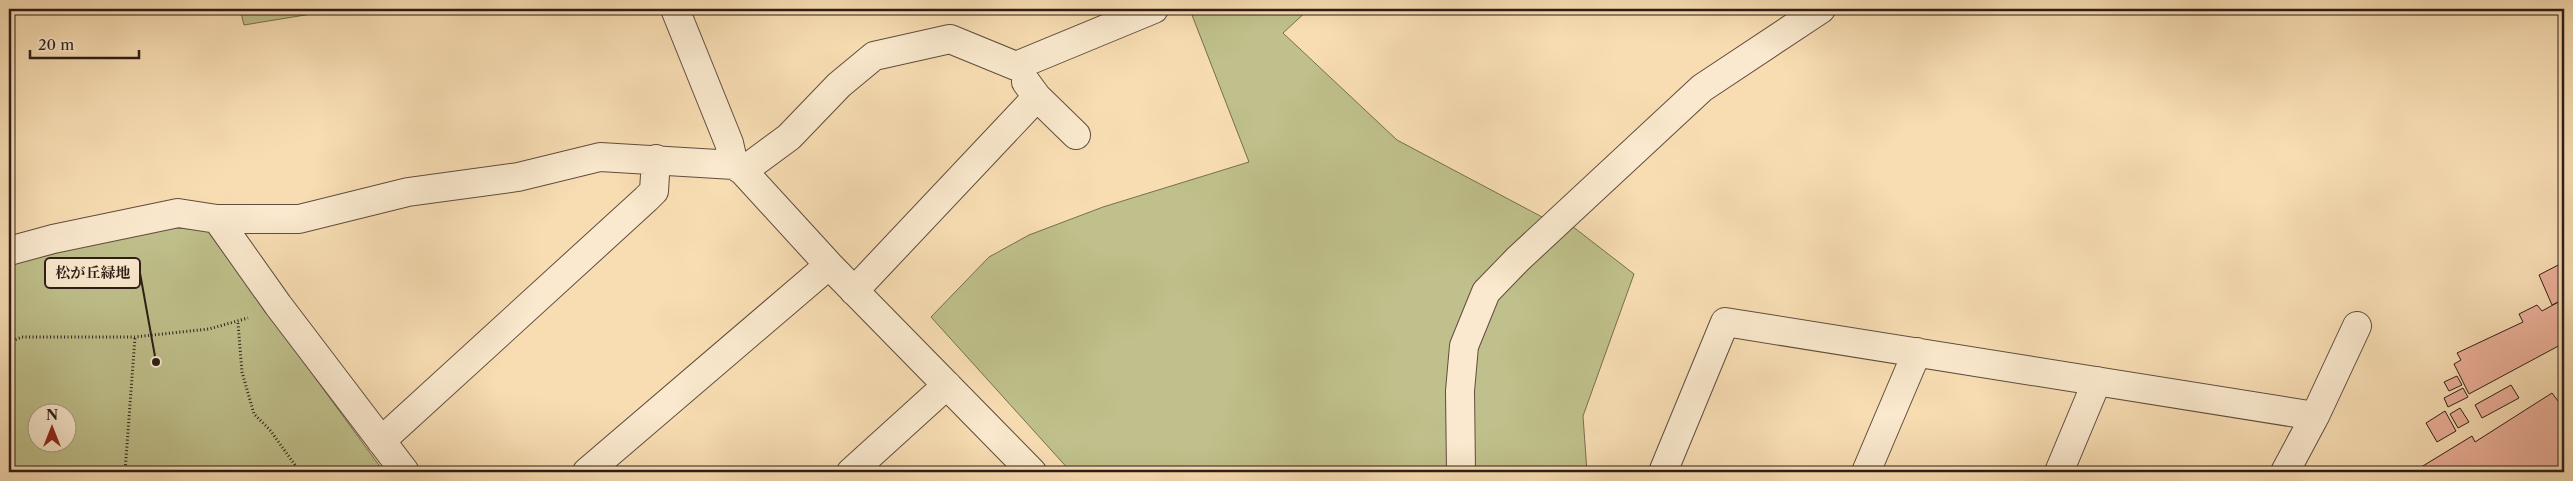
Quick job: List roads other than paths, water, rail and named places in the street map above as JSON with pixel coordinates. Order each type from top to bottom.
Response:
[{"type":"street","points":[[675,9],[738,168],[854,291],[1032,472]]},
{"type":"street","points":[[1016,66],[1154,9]]},
{"type":"street","points":[[1462,472],[1460,391],[1464,346],[1486,292],[1518,258],[1702,88],[1821,9]]},
{"type":"street","points":[[9,251],[53,239],[178,213],[217,220],[299,219],[408,192],[518,177],[600,157],[656,159],[738,168],[789,137],[838,86],[874,56],[950,39],[1016,66],[1036,98],[1076,135]]},
{"type":"street","points":[[854,291],[1036,98]]},
{"type":"street","points":[[381,441],[654,191],[656,159]]},
{"type":"street","points":[[217,220],[278,305],[405,472]]},
{"type":"street","points":[[587,472],[829,264]]},
{"type":"street","points":[[1663,472],[1725,322],[2315,416]]},
{"type":"street","points":[[2285,472],[2315,416],[2357,326]]},
{"type":"street","points":[[1866,472],[1918,352]]},
{"type":"street","points":[[2059,472],[2097,381]]},
{"type":"street","points":[[851,472],[947,385]]},
{"type":"place","name":"松が丘緑地","points":[[156,362]]}]
